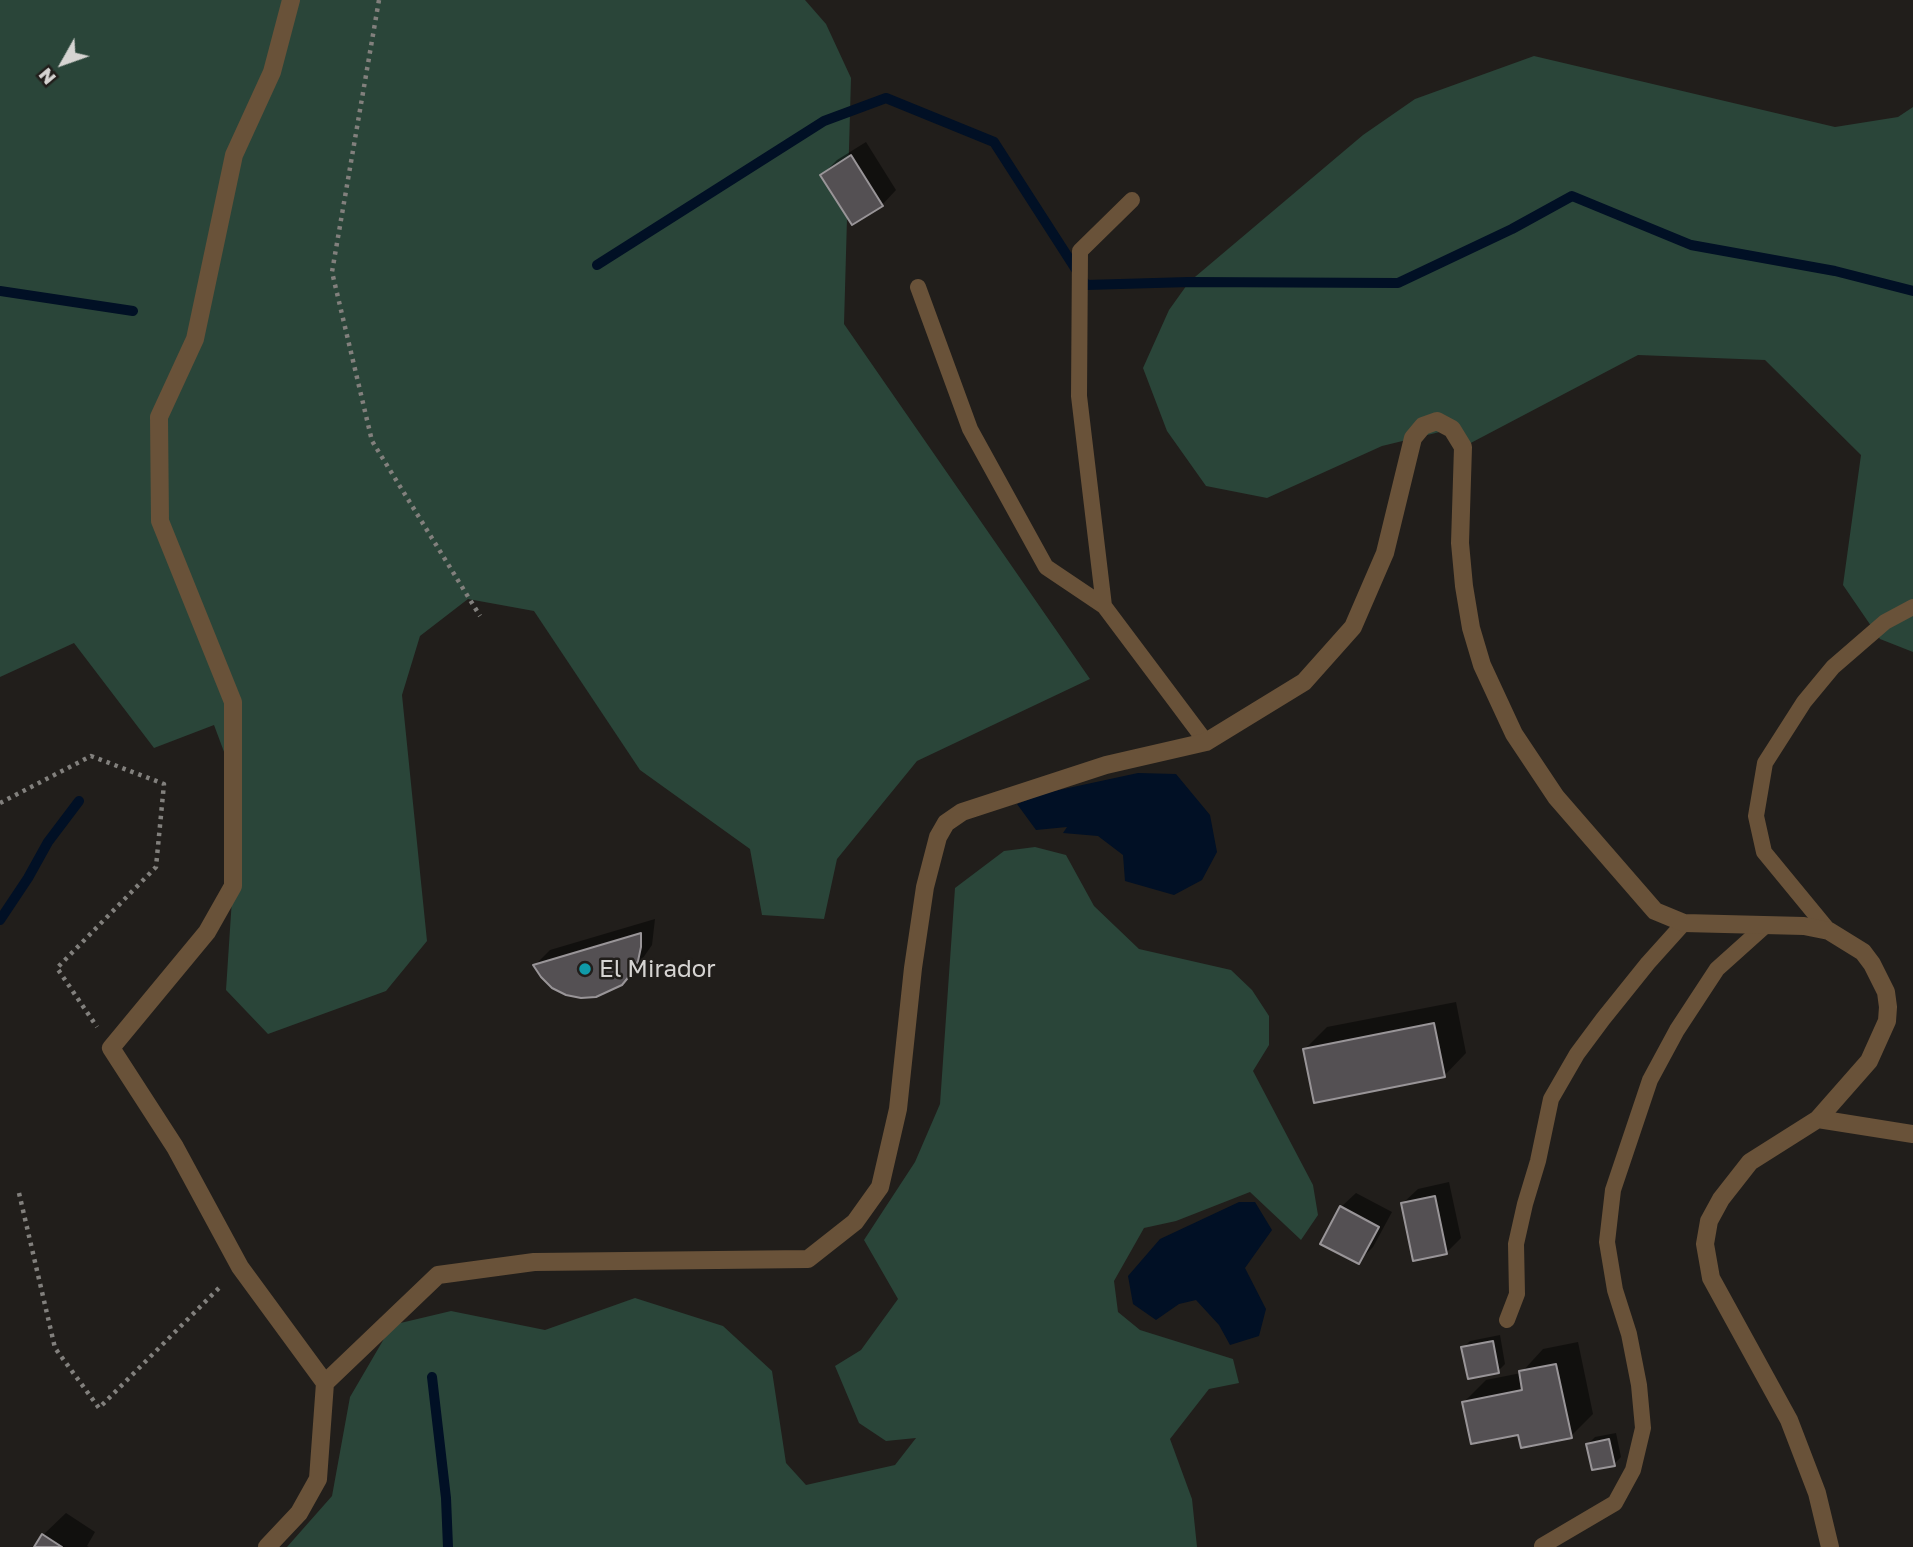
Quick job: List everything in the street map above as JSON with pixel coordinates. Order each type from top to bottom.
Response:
[{"type":"street","points":[[267,1547],[299,1513],[318,1479],[325,1383],[240,1267],[175,1147],[111,1048],[207,932],[233,886],[233,702],[160,521],[159,417],[195,339],[234,155],[272,72],[291,0]]},
{"type":"street","points":[[325,1383],[438,1275],[534,1262],[807,1259],[855,1222],[880,1187],[898,1109],[913,968],[925,887],[938,837],[946,823],[962,812],[1106,765],[1206,742],[1304,682],[1353,627],[1384,553],[1413,438],[1423,426],[1437,421],[1452,429],[1463,447],[1460,543],[1471,628],[1482,664],[1514,734],[1556,797],[1655,911],[1684,923],[1804,926],[1829,931],[1863,952],[1886,992],[1887,1021],[1868,1061],[1818,1119],[1750,1162],[1721,1199],[1709,1221],[1705,1244],[1711,1278],[1789,1420],[1817,1493],[1830,1547]]},
{"type":"street","points":[[1818,1119],[1913,1134]]},
{"type":"lane","points":[[1104,606],[1079,396],[1080,251],[1132,200]]},
{"type":"lane","points":[[918,287],[970,429],[1046,567],[1104,606],[1206,742]]},
{"type":"lane","points":[[1829,931],[1764,852],[1756,816],[1765,763],[1804,702],[1833,667],[1885,622],[1913,607]]},
{"type":"lane","points":[[1507,1320],[1517,1294],[1516,1244],[1551,1099],[1577,1054],[1597,1027],[1648,962],[1684,923]]},
{"type":"lane","points":[[1542,1546],[1615,1503],[1633,1470],[1643,1428],[1639,1385],[1629,1334],[1615,1290],[1606,1242],[1614,1190],[1650,1080],[1677,1030],[1717,969],[1766,925]]},
{"type":"path","points":[[379,0],[332,272],[372,440],[480,616]]},
{"type":"path","points":[[0,803],[91,756],[164,783],[156,867],[57,968],[111,1048]]},
{"type":"path","points":[[19,1193],[55,1348],[99,1408],[240,1267]]},
{"type":"green space","points":[[0,0],[805,0],[826,24],[851,78],[844,324],[1090,679],[917,761],[837,859],[824,919],[762,915],[750,849],[640,770],[534,611],[468,599],[420,636],[402,695],[427,941],[386,991],[268,1034],[226,990],[239,792],[214,725],[154,748],[74,643],[0,677]]},
{"type":"green space","points":[[1534,56],[1835,127],[1898,117],[1913,107],[1913,652],[1880,639],[1843,585],[1861,455],[1765,360],[1638,355],[1465,446],[1452,429],[1382,446],[1267,498],[1206,486],[1167,431],[1143,368],[1169,310],[1189,282],[1363,135],[1415,99]]},
{"type":"green space","points":[[1035,847],[1066,855],[1094,906],[1139,949],[1231,970],[1252,990],[1269,1016],[1269,1045],[1253,1071],[1313,1185],[1318,1215],[1301,1240],[1250,1192],[1176,1221],[1144,1228],[1114,1281],[1118,1312],[1140,1330],[1233,1359],[1239,1383],[1209,1389],[1170,1439],[1192,1499],[1197,1547],[287,1547],[332,1496],[350,1397],[392,1325],[451,1311],[545,1330],[635,1298],[723,1326],[772,1371],[786,1463],[806,1485],[895,1465],[916,1438],[886,1441],[859,1423],[835,1366],[861,1350],[898,1299],[864,1240],[915,1162],[940,1104],[955,888],[1004,851]]},
{"type":"water","points":[[1138,773],[1176,774],[1210,815],[1217,852],[1202,880],[1174,895],[1125,881],[1123,855],[1098,836],[1063,833],[1067,827],[1036,830],[1017,804],[1045,793]]},
{"type":"water","points":[[1239,1202],[1255,1202],[1272,1230],[1245,1268],[1266,1309],[1259,1336],[1230,1345],[1219,1325],[1196,1300],[1179,1304],[1156,1320],[1133,1304],[1128,1276],[1160,1239]]},
{"type":"building","points":[[851,155],[883,206],[852,225],[820,175]]},
{"type":"building","name":"El Mirador","points":[[641,933],[638,961],[631,974],[622,985],[596,997],[566,995],[552,988],[533,965]]},
{"type":"building","points":[[1434,1023],[1445,1077],[1314,1103],[1303,1049]]},
{"type":"building","points":[[1435,1196],[1447,1254],[1413,1261],[1401,1203]]},
{"type":"building","points":[[1340,1206],[1379,1227],[1359,1264],[1320,1244]]},
{"type":"building","points":[[1493,1341],[1499,1373],[1468,1379],[1461,1347]]},
{"type":"building","points":[[1556,1364],[1572,1438],[1521,1448],[1518,1435],[1471,1444],[1462,1402],[1522,1390],[1519,1371]]},
{"type":"building","points":[[1609,1439],[1615,1466],[1592,1470],[1586,1444]]},
{"type":"building","points":[[42,1534],[62,1547],[34,1547]]},
{"type":"waterway","points":[[597,265],[824,121],[886,98],[994,142],[1086,285],[1189,282],[1398,283],[1512,229],[1572,196],[1691,245],[1835,271],[1913,291]]},
{"type":"waterway","points":[[0,291],[133,311]]},
{"type":"waterway","points":[[0,920],[48,842],[79,801]]},
{"type":"waterway","points":[[432,1377],[446,1498],[448,1547]]},
{"type":"place","name":"El Mirador","points":[[585,969]]}]
